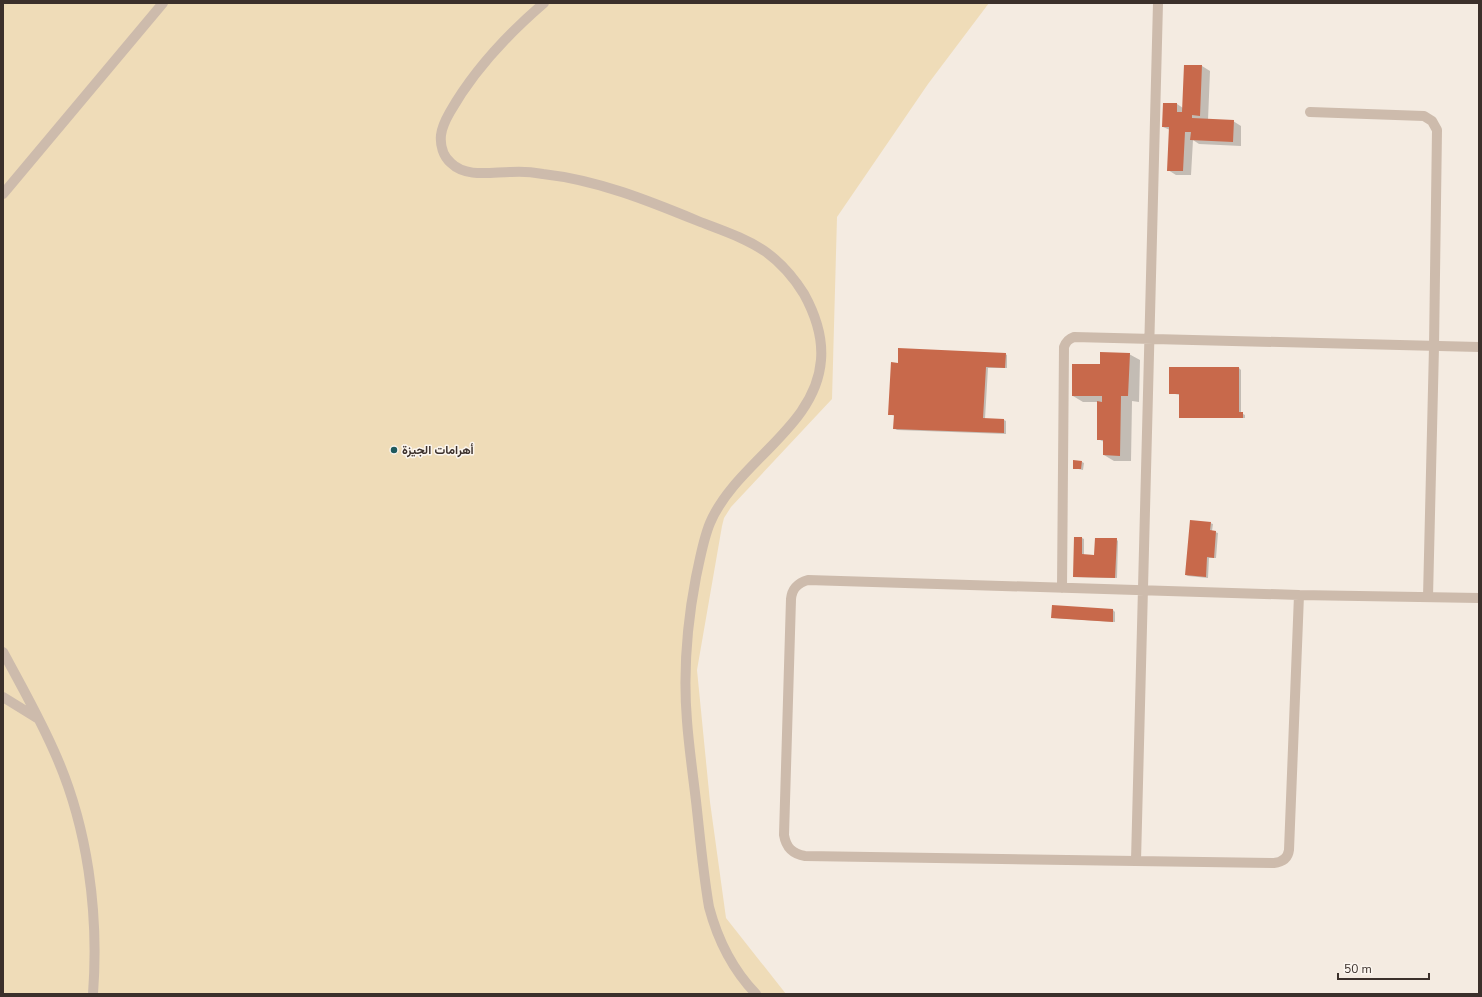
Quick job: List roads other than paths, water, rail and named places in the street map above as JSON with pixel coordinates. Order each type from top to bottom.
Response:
[{"type":"lane","points":[[3,194],[163,3]]},
{"type":"lane","points":[[544,3],[499,46],[458,99],[446,120],[441,136],[443,151],[446,158],[452,164],[465,171],[515,171],[539,173],[561,176],[605,186],[650,201],[746,241],[768,254],[787,272],[803,293],[815,317],[819,329],[821,348],[820,367],[813,392],[807,403],[800,414],[726,496],[711,520],[699,561],[688,635],[685,685],[687,724],[709,907],[718,936],[724,949],[739,975],[756,994]]},
{"type":"lane","points":[[1136,861],[1158,3]]},
{"type":"lane","points":[[1310,112],[1424,116],[1435,125],[1437,135],[1434,347],[1428,597]]},
{"type":"lane","points":[[1062,588],[1064,348],[1067,341],[1074,338],[1149,339],[1479,347]]},
{"type":"lane","points":[[1299,595],[1289,850],[1287,857],[1282,862],[805,856],[794,853],[787,845],[785,840],[791,599],[792,593],[798,584],[808,580],[1143,591],[1479,598]]},
{"type":"lane","points":[[3,652],[55,752],[66,780],[82,837],[92,898],[94,934],[93,994]]},
{"type":"lane","points":[[3,697],[39,719]]},
{"type":"place","name":"أهرامات الجيزة","points":[[394,450]]}]
